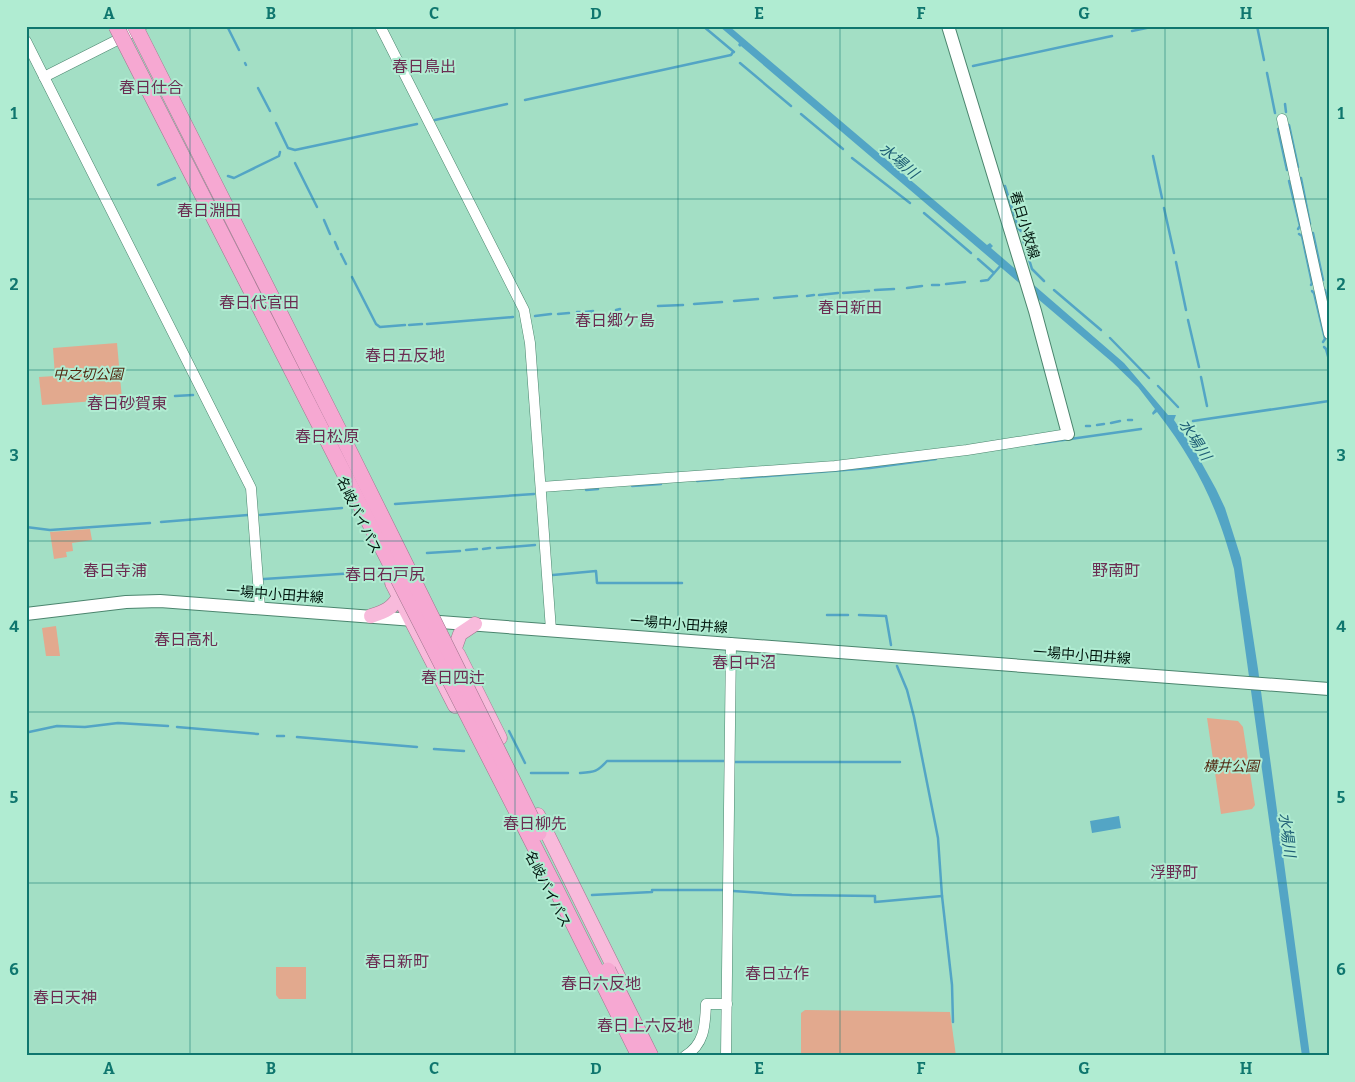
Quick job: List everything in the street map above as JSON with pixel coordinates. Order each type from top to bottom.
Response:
[{"type":"highway","name":"名岐バイパス","points":[[112,26],[120,31],[409,619],[635,1056]]},
{"type":"highway","name":"名岐バイパス","points":[[140,27],[442,622],[656,1056]]},
{"type":"highway","points":[[140,27],[651,1056]]},
{"type":"highway","points":[[120,31],[286,344]]},
{"type":"highway","points":[[120,31],[551,878],[639,1056]]},
{"type":"highway","points":[[371,616],[390,608],[398,596]]},
{"type":"highway","points":[[455,648],[460,634],[475,624]]},
{"type":"main road","name":"春日小牧線","points":[[948,26],[1032,303],[1068,434]]},
{"type":"main road","name":"一場中小田井線","points":[[26,614],[126,602],[160,601],[1329,689]]},
{"type":"street","points":[[380,26],[524,310],[530,343],[551,630]]},
{"type":"street","points":[[44,77],[120,31],[140,27]]},
{"type":"street","points":[[26,41],[251,488],[260,608]]},
{"type":"street","points":[[1282,119],[1329,334]]},
{"type":"street","points":[[541,487],[835,466],[967,450],[1068,434]]},
{"type":"street","points":[[726,1056],[731,643]]},
{"type":"street","points":[[685,1056],[699,1044],[703,1036],[706,1004],[727,1004]]},
{"type":"green space","name":"中之切公園","points":[[117,343],[122,399],[42,405],[39,377],[55,376],[53,348]]},
{"type":"green space","points":[[90,529],[92,540],[72,543],[73,551],[66,552],[67,557],[54,559],[50,532]]},
{"type":"green space","points":[[56,626],[60,656],[46,656],[42,628]]},
{"type":"green space","name":"横井公園","points":[[1207,718],[1238,721],[1243,727],[1255,805],[1252,809],[1221,814]]},
{"type":"green space","points":[[276,967],[306,967],[306,999],[279,999],[276,995]]},
{"type":"green space","points":[[805,1010],[950,1012],[956,1056],[801,1056],[801,1013]]},
{"type":"water","points":[[719,26],[729,26],[987,245],[990,243],[993,246],[991,248],[1124,363],[1168,415],[1176,415],[1174,420],[1195,451],[1225,508],[1241,558],[1258,669],[1310,1056],[1302,1056],[1234,569],[1213,505],[1184,450],[1157,412],[1153,415],[1152,413],[1155,409],[1138,387],[1112,362],[740,47],[739,43]]},
{"type":"water","points":[[1119,816],[1121,828],[1092,833],[1090,821]]},
{"type":"waterway","points":[[227,26],[239,50]]},
{"type":"waterway","points":[[703,26],[734,52]]},
{"type":"waterway","points":[[1132,31],[1156,26]]},
{"type":"waterway","points":[[1257,26],[1264,60]]},
{"type":"waterway","points":[[973,66],[1112,36]]},
{"type":"waterway","points":[[525,100],[731,55],[733,52]]},
{"type":"waterway","points":[[740,63],[791,106]]},
{"type":"waterway","points":[[1267,73],[1275,113]]},
{"type":"waterway","points":[[258,88],[270,111]]},
{"type":"waterway","points":[[435,120],[507,104]]},
{"type":"waterway","points":[[1285,104],[1286,112]]},
{"type":"waterway","points":[[801,114],[843,149]]},
{"type":"waterway","points":[[276,123],[288,148],[295,150],[417,124]]},
{"type":"waterway","points":[[1289,125],[1298,167]]},
{"type":"waterway","points":[[1278,129],[1287,170]]},
{"type":"waterway","points":[[228,176],[234,178],[279,156],[280,152]]},
{"type":"waterway","points":[[1153,156],[1162,198]]},
{"type":"waterway","points":[[852,158],[910,203]]},
{"type":"waterway","points":[[295,163],[317,207]]},
{"type":"waterway","points":[[158,185],[175,178]]},
{"type":"waterway","points":[[1301,178],[1310,224]]},
{"type":"waterway","points":[[1289,181],[1300,226],[1298,229]]},
{"type":"waterway","points":[[1005,186],[1018,228],[1021,231]]},
{"type":"waterway","points":[[1164,208],[1174,253]]},
{"type":"waterway","points":[[924,213],[971,253]]},
{"type":"waterway","points":[[324,220],[330,234]]},
{"type":"waterway","points":[[1313,233],[1323,280]]},
{"type":"waterway","points":[[1299,234],[1302,236],[1311,285]]},
{"type":"waterway","points":[[1023,240],[1032,269],[1044,281]]},
{"type":"waterway","points":[[335,242],[338,249]]},
{"type":"waterway","points":[[341,254],[346,264]]},
{"type":"waterway","points":[[978,259],[994,273]]},
{"type":"waterway","points":[[1176,262],[1186,310]]},
{"type":"waterway","points":[[981,281],[988,280],[1002,264]]},
{"type":"waterway","points":[[352,277],[376,324],[380,327],[405,325]]},
{"type":"waterway","points":[[946,284],[965,282]]},
{"type":"waterway","points":[[932,285],[939,285]]},
{"type":"waterway","points":[[907,288],[922,286]]},
{"type":"waterway","points":[[875,290],[894,289]]},
{"type":"waterway","points":[[1054,290],[1101,330]]},
{"type":"waterway","points":[[1325,290],[1329,307]]},
{"type":"waterway","points":[[843,293],[869,291]]},
{"type":"waterway","points":[[1312,291],[1325,339],[1323,342]]},
{"type":"waterway","points":[[819,295],[838,293]]},
{"type":"waterway","points":[[807,296],[814,295]]},
{"type":"waterway","points":[[774,298],[797,296]]},
{"type":"waterway","points":[[734,301],[758,299]]},
{"type":"waterway","points":[[694,304],[722,302]]},
{"type":"waterway","points":[[658,306],[683,305]]},
{"type":"waterway","points":[[616,310],[620,309]]},
{"type":"waterway","points":[[585,312],[593,311]]},
{"type":"waterway","points":[[558,314],[569,313]]},
{"type":"waterway","points":[[535,316],[551,314]]},
{"type":"waterway","points":[[427,324],[513,317]]},
{"type":"waterway","points":[[1188,320],[1199,367]]},
{"type":"waterway","points":[[409,325],[422,324]]},
{"type":"waterway","points":[[1110,338],[1149,378]]},
{"type":"waterway","points":[[1324,347],[1329,360]]},
{"type":"waterway","points":[[1201,377],[1207,406]]},
{"type":"waterway","points":[[1158,386],[1178,407]]},
{"type":"waterway","points":[[175,396],[193,395]]},
{"type":"waterway","points":[[146,398],[167,397]]},
{"type":"waterway","points":[[118,400],[131,399]]},
{"type":"waterway","name":"水場川","points":[[1193,421],[1329,401]]},
{"type":"waterway","points":[[1111,423],[1120,421]]},
{"type":"waterway","points":[[1097,425],[1104,424]]},
{"type":"waterway","points":[[1035,444],[1141,429]]},
{"type":"waterway","points":[[741,478],[870,468],[936,459]]},
{"type":"waterway","points":[[697,481],[723,479]]},
{"type":"waterway","points":[[632,486],[661,484]]},
{"type":"waterway","points":[[586,490],[598,489]]},
{"type":"waterway","points":[[395,504],[534,494]]},
{"type":"waterway","points":[[260,515],[342,508]]},
{"type":"waterway","points":[[161,522],[248,515]]},
{"type":"waterway","points":[[26,527],[50,530],[150,523]]},
{"type":"waterway","points":[[497,548],[535,545]]},
{"type":"waterway","points":[[483,549],[490,548]]},
{"type":"waterway","points":[[466,550],[477,549]]},
{"type":"waterway","points":[[427,553],[460,551]]},
{"type":"waterway","points":[[264,579],[370,572],[371,570]]},
{"type":"waterway","points":[[553,575],[596,571],[597,583],[682,583]]},
{"type":"waterway","points":[[827,615],[848,615]]},
{"type":"waterway","points":[[859,615],[886,616],[891,645]]},
{"type":"waterway","points":[[897,666],[907,690],[914,717],[938,838],[942,896],[952,985],[953,1022]]},
{"type":"waterway","points":[[29,732],[57,726],[85,727],[118,723],[168,726]]},
{"type":"waterway","points":[[177,727],[258,734]]},
{"type":"waterway","points":[[509,731],[525,763]]},
{"type":"waterway","points":[[277,736],[284,736]]},
{"type":"waterway","points":[[297,737],[417,747]]},
{"type":"waterway","points":[[434,749],[464,751]]},
{"type":"waterway","points":[[580,773],[595,771],[607,761],[726,761]]},
{"type":"waterway","points":[[735,762],[900,762]]},
{"type":"waterway","points":[[531,773],[568,773]]},
{"type":"waterway","points":[[592,895],[652,892],[652,890],[723,890]]},
{"type":"waterway","points":[[733,891],[792,895],[875,896],[875,902],[942,896]]},
{"type":"district","name":"春日鳥出","points":[[424,66]]},
{"type":"district","name":"春日仕合","points":[[151,87]]},
{"type":"district","name":"春日淵田","points":[[209,210]]},
{"type":"district","name":"春日代官田","points":[[259,302]]},
{"type":"district","name":"春日新田","points":[[850,307]]},
{"type":"district","name":"春日郷ケ島","points":[[615,320]]},
{"type":"district","name":"春日五反地","points":[[405,355]]},
{"type":"district","name":"春日砂賀東","points":[[127,403]]},
{"type":"district","name":"春日松原","points":[[327,436]]},
{"type":"district","name":"春日寺浦","points":[[115,570]]},
{"type":"district","name":"野南町","points":[[1116,570]]},
{"type":"district","name":"春日石戸尻","points":[[385,574]]},
{"type":"district","name":"春日高札","points":[[186,639]]},
{"type":"district","name":"春日中沼","points":[[744,662]]},
{"type":"district","name":"春日四辻","points":[[453,677]]},
{"type":"district","name":"春日柳先","points":[[535,823]]},
{"type":"district","name":"浮野町","points":[[1174,872]]},
{"type":"district","name":"春日新町","points":[[397,961]]},
{"type":"district","name":"春日立作","points":[[777,973]]},
{"type":"district","name":"春日六反地","points":[[601,983]]},
{"type":"district","name":"春日天神","points":[[65,997]]},
{"type":"district","name":"春日上六反地","points":[[645,1025]]}]
